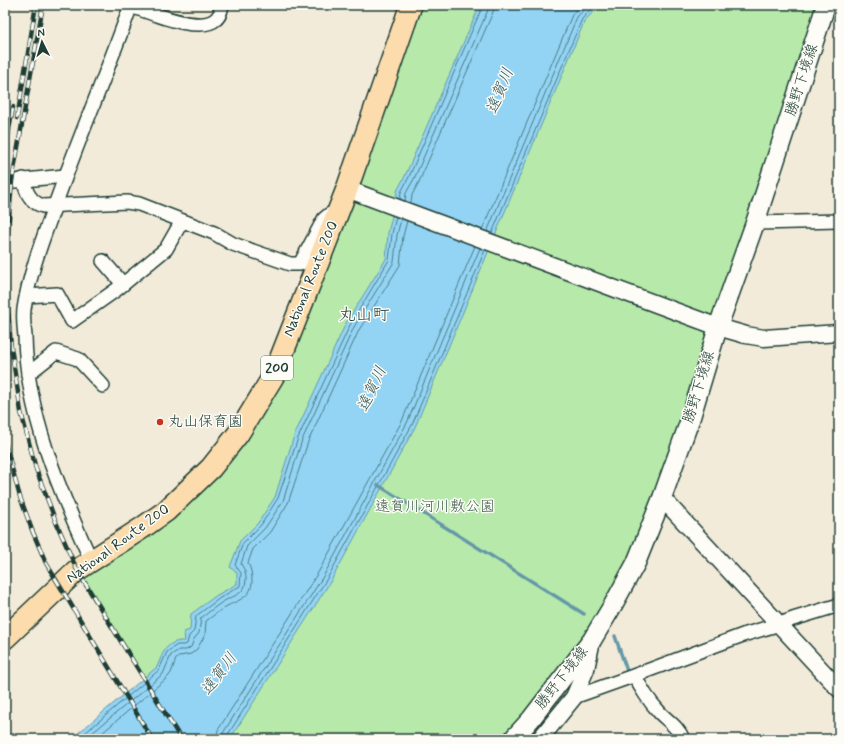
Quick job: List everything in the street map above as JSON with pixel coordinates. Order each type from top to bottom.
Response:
[{"type":"highway","name":"National Route 200","points":[[5,638],[77,570],[166,511],[211,468],[238,434],[274,376],[337,214],[351,190],[407,8]]},
{"type":"main road","name":"勝野下境線","points":[[513,739],[531,719],[592,640],[636,563],[662,498],[691,417],[712,325],[756,223],[826,5]]},
{"type":"street","points":[[91,560],[67,508],[44,441],[32,400],[25,356],[24,310],[34,266],[65,176],[131,6],[180,23],[203,24],[217,19],[222,5]]},
{"type":"street","points":[[5,182],[65,176]]},
{"type":"street","points":[[23,180],[26,192],[30,198],[37,204],[43,206],[55,204],[127,202],[139,204],[214,233],[233,244],[290,264],[300,264],[324,219],[330,214],[337,214]]},
{"type":"street","points":[[351,190],[712,325],[746,335],[764,338],[839,333]]},
{"type":"street","points":[[27,296],[57,294],[72,321],[166,249],[182,221]]},
{"type":"street","points":[[756,223],[839,221]]},
{"type":"street","points":[[103,261],[122,284]]},
{"type":"street","points":[[28,374],[56,352],[78,359],[103,386]]},
{"type":"street","points":[[662,498],[839,689]]},
{"type":"street","points":[[574,697],[743,635],[839,605]]},
{"type":"street","points":[[540,739],[574,697],[586,668],[592,640]]},
{"type":"street","points":[[631,677],[660,713],[677,727],[683,739]]},
{"type":"green space","name":"遠賀川河川敷公園","points":[[418,5],[820,5],[704,350],[631,561],[600,618],[505,739],[180,739],[80,579],[251,429]]},
{"type":"water","name":"遠賀川","points":[[480,5],[601,5],[585,20],[415,427],[332,579],[230,739],[71,739],[157,667],[166,648],[179,641],[185,641],[184,632],[190,630],[191,614],[217,595],[237,584],[237,573],[230,567],[240,541],[258,523],[275,497],[294,436],[346,323],[386,259],[388,233],[397,191]]},
{"type":"waterway","points":[[378,485],[584,614]]},
{"type":"waterway","points":[[615,636],[628,674]]},
{"type":"waterway","points":[[631,682],[638,694]]},
{"type":"railway","points":[[5,20],[6,5]]},
{"type":"railway","points":[[17,118],[36,5]]},
{"type":"railway","points":[[5,266],[12,181],[43,5]]},
{"type":"railway","points":[[5,153],[13,107]]},
{"type":"railway","points":[[5,269],[11,347],[21,412],[36,469],[56,522],[77,570],[181,739]]},
{"type":"railway","points":[[5,443],[20,497],[46,563],[152,739]]},
{"type":"place","name":"丸山保育園","points":[[160,422]]},
{"type":"district","name":"丸山町","points":[[364,315]]}]
